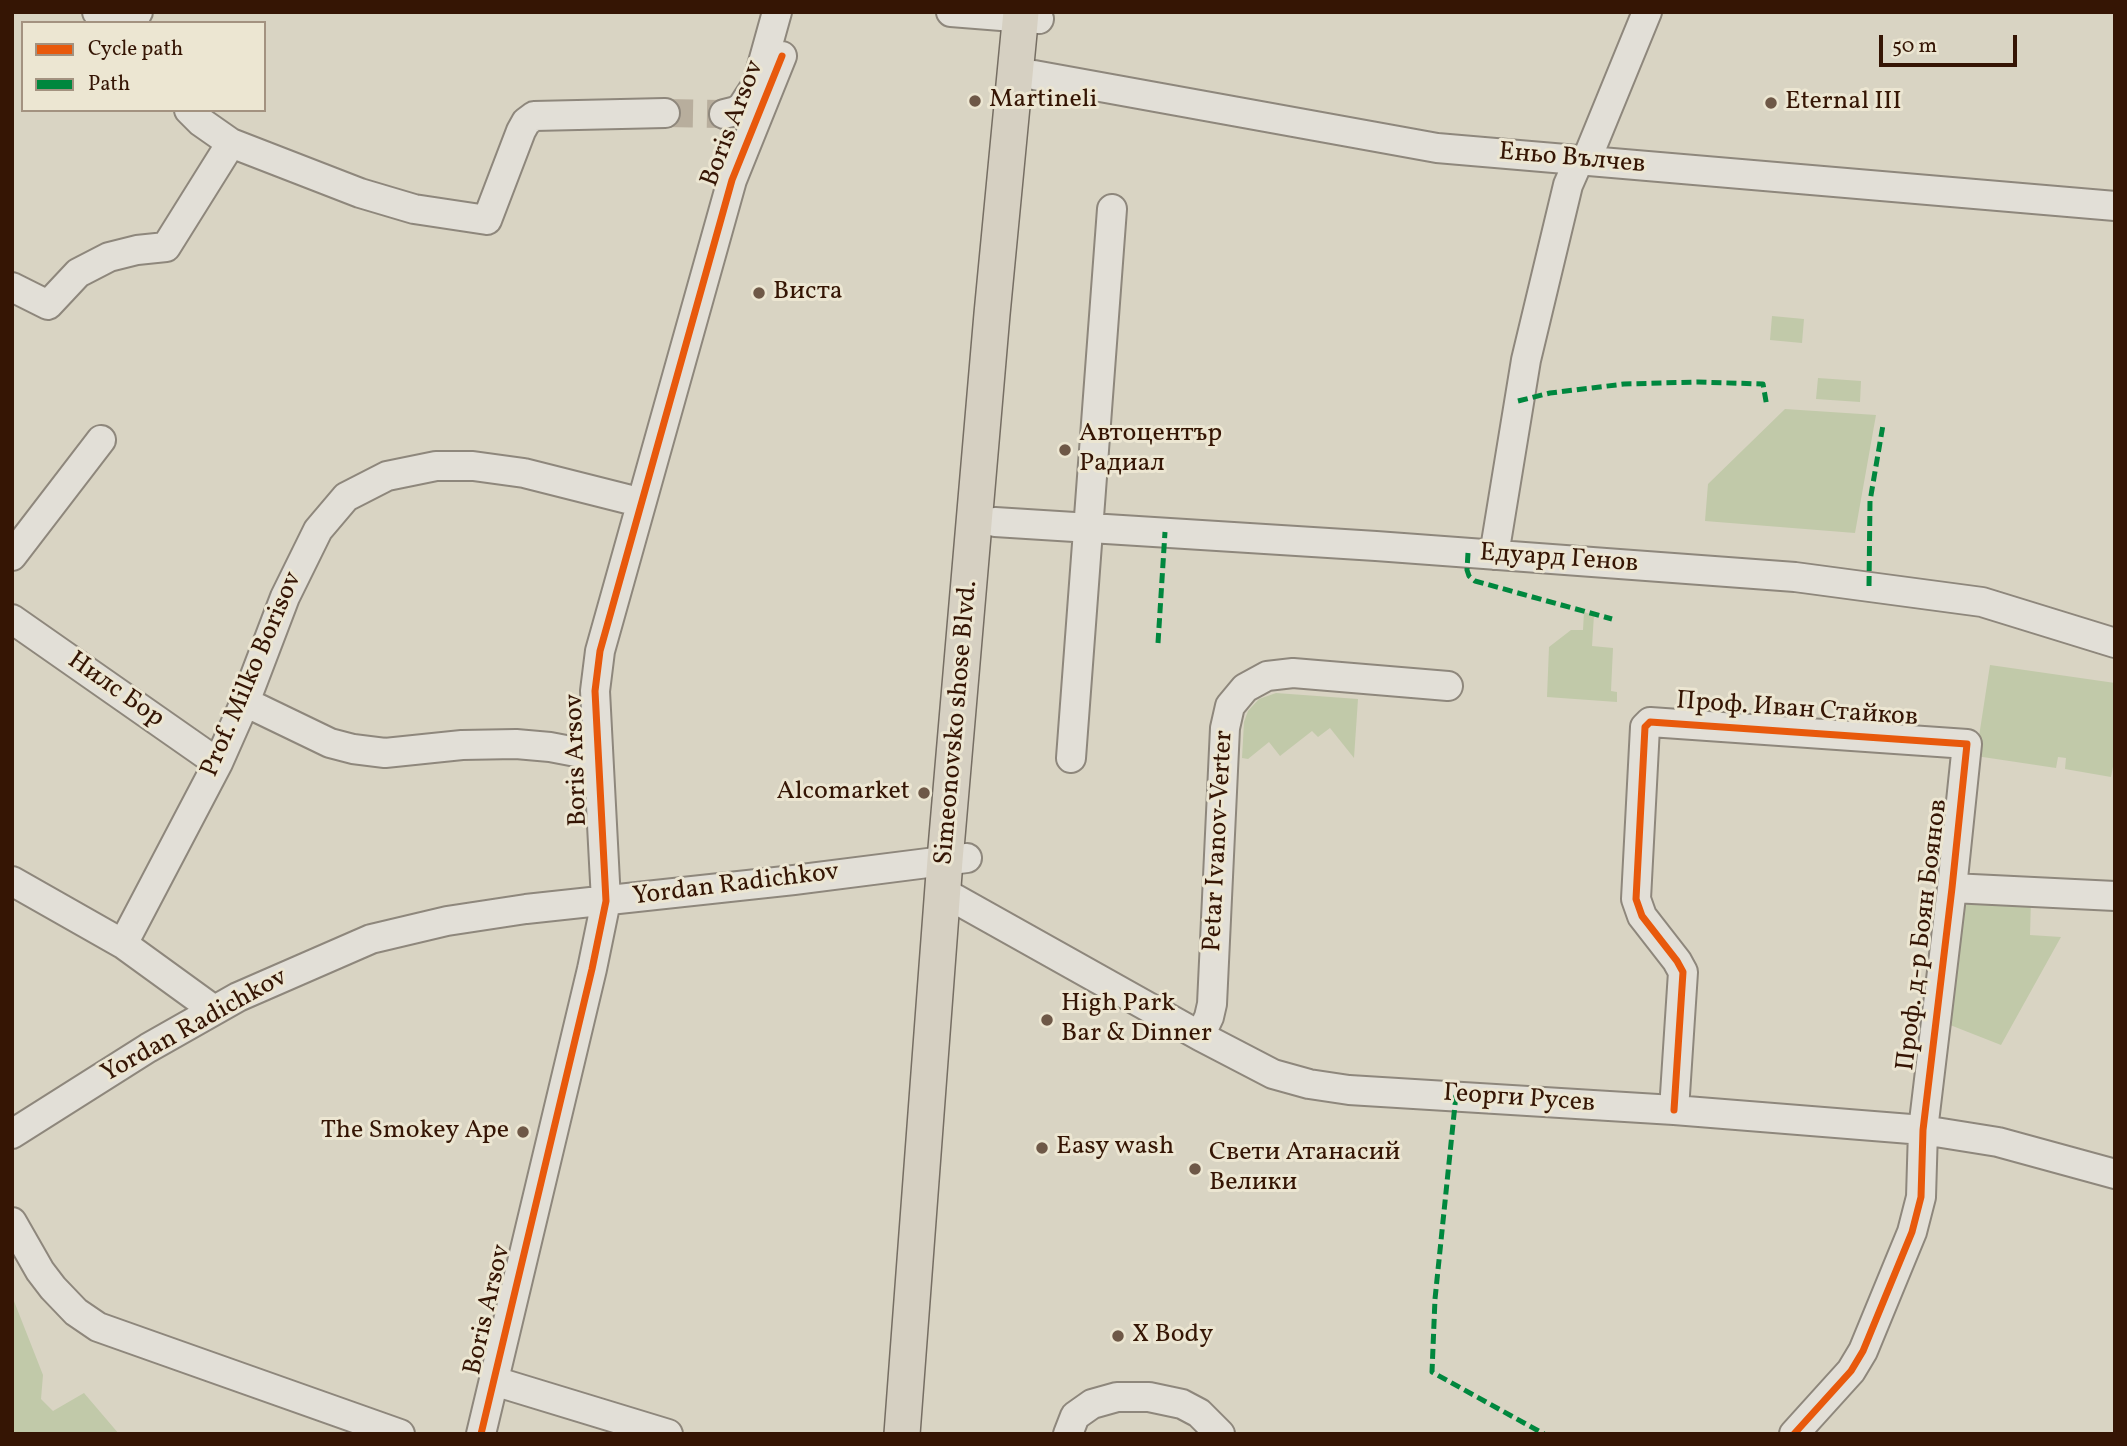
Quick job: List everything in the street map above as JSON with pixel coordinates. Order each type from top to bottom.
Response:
[{"type":"main road","name":"Simeonovsko shose Blvd.","points":[[902,1434],[954,878],[995,522],[1034,75],[1030,15]]},
{"type":"main road","name":"Simeonovsko shose Blvd.","points":[[925,1434],[954,878],[992,314],[1030,15]]},
{"type":"street","name":"Boris Arsov","points":[[724,114],[742,107],[757,84],[777,12]]},
{"type":"street","points":[[951,12],[1030,15]]},
{"type":"street","points":[[1494,555],[1525,360],[1568,185],[1582,161],[1647,12]]},
{"type":"street","name":"Boris Arsov","points":[[481,1434],[606,901],[595,691],[600,651],[732,180],[782,57]]},
{"type":"street","name":"Еньо Вълчев","points":[[1034,75],[1437,148],[2115,206]]},
{"type":"street","points":[[191,112],[232,143],[360,193],[414,209],[487,220],[526,122],[534,116],[664,113]]},
{"type":"street","points":[[12,287],[48,305],[78,273],[88,267],[110,257],[137,250],[166,247],[232,143]]},
{"type":"street","points":[[1071,758],[1112,209]]},
{"type":"street","points":[[12,556],[101,440]]},
{"type":"street","name":"Prof. Milko Borisov","points":[[124,944],[218,763],[245,702],[285,597],[318,530],[345,497],[387,476],[436,466],[473,466],[524,473],[627,499]]},
{"type":"street","name":"Едуард Генов","points":[[995,522],[1795,577],[1982,602],[2115,642]]},
{"type":"street","name":"Нилс Бор","points":[[12,620],[218,763]]},
{"type":"street","name":"Petar Ivanov-Verter","points":[[1199,1036],[1209,1017],[1212,1004],[1225,728],[1230,706],[1245,688],[1267,676],[1293,673],[1448,686]]},
{"type":"street","points":[[245,702],[330,743],[353,749],[384,753],[462,745],[516,744],[597,756]]},
{"type":"street","name":"Проф. Иван Стайков","points":[[1674,1110],[1683,972],[1642,916],[1636,899],[1645,727],[1650,722],[1967,744]]},
{"type":"street","name":"Проф. д-р Боян Боянов","points":[[1794,1434],[1851,1371],[1874,1326],[1912,1232],[1921,1197],[1923,1130],[1967,744]]},
{"type":"street","name":"Yordan Radichkov","points":[[12,1134],[148,1048],[214,1010],[371,939],[447,922],[526,909],[794,880],[954,878]]},
{"type":"street","name":"Георги Русев","points":[[954,878],[1199,1036],[1273,1074],[1309,1084],[1349,1090],[1674,1110],[1923,1130],[1998,1142],[2115,1174]]},
{"type":"street","points":[[12,881],[124,944],[214,1010]]},
{"type":"street","points":[[1952,888],[2115,896]]},
{"type":"street","points":[[12,1222],[53,1288],[76,1312],[98,1327],[400,1434]]},
{"type":"street","points":[[494,1381],[668,1434]]},
{"type":"street","points":[[1068,1434],[1075,1416],[1091,1404],[1117,1397],[1149,1397],[1182,1404],[1199,1413],[1220,1434]]},
{"type":"green space","points":[[1772,316],[1804,319],[1802,343],[1770,340]]},
{"type":"green space","points":[[1818,378],[1861,381],[1860,402],[1816,399]]},
{"type":"green space","points":[[1785,409],[1876,415],[1855,533],[1705,521],[1708,484]]},
{"type":"green space","points":[[1584,612],[1594,615],[1592,646],[1613,648],[1611,691],[1617,692],[1617,702],[1547,697],[1549,647],[1571,630],[1583,630]]},
{"type":"green space","points":[[1990,665],[2115,683],[2115,756],[2111,777],[2065,769],[2066,758],[2058,757],[2056,768],[1976,756]]},
{"type":"green space","points":[[1276,693],[1358,699],[1354,758],[1330,728],[1318,737],[1312,731],[1280,756],[1269,742],[1248,759],[1242,758],[1244,722],[1248,711],[1259,699]]},
{"type":"green space","points":[[1960,896],[2031,900],[2030,935],[2061,937],[2001,1045],[1945,1023]]},
{"type":"green space","points":[[12,1296],[43,1375],[41,1399],[53,1411],[84,1393],[119,1434],[12,1434]]},
{"type":"tunnel","points":[[665,113],[724,114]]},
{"type":"marked path","points":[[1518,401],[1550,393],[1624,384],[1698,382],[1763,384],[1767,407]]},
{"type":"marked path","points":[[1869,586],[1870,501],[1883,425]]},
{"type":"marked path","points":[[1158,643],[1165,532]]},
{"type":"marked path","points":[[1468,553],[1467,570],[1475,581],[1612,619]]},
{"type":"marked path","points":[[1456,1095],[1435,1299],[1432,1372],[1544,1434]]},
{"type":"cycle path","points":[[481,1434],[606,901],[595,691],[600,651],[732,180],[782,56]]},
{"type":"cycle path","points":[[1674,1110],[1683,972],[1642,916],[1636,899],[1645,727],[1650,722],[1967,744],[1923,1130],[1921,1197],[1912,1232],[1863,1351],[1851,1371],[1794,1434]]},
{"type":"place","name":"Martineli","points":[[975,101]]},
{"type":"place","name":"Eternal III","points":[[1771,103]]},
{"type":"place","name":"Виста","points":[[759,293]]},
{"type":"place","name":"Автоцентър Радиал","points":[[1065,450]]},
{"type":"place","name":"Alcomarket","points":[[924,793]]},
{"type":"place","name":"High Park Bar & Dinner","points":[[1047,1020]]},
{"type":"place","name":"The Smokey Ape","points":[[523,1132]]},
{"type":"place","name":"Easy wash","points":[[1042,1148]]},
{"type":"place","name":"Свети Атанасий Велики","points":[[1195,1169]]},
{"type":"place","name":"X Body","points":[[1118,1336]]}]
